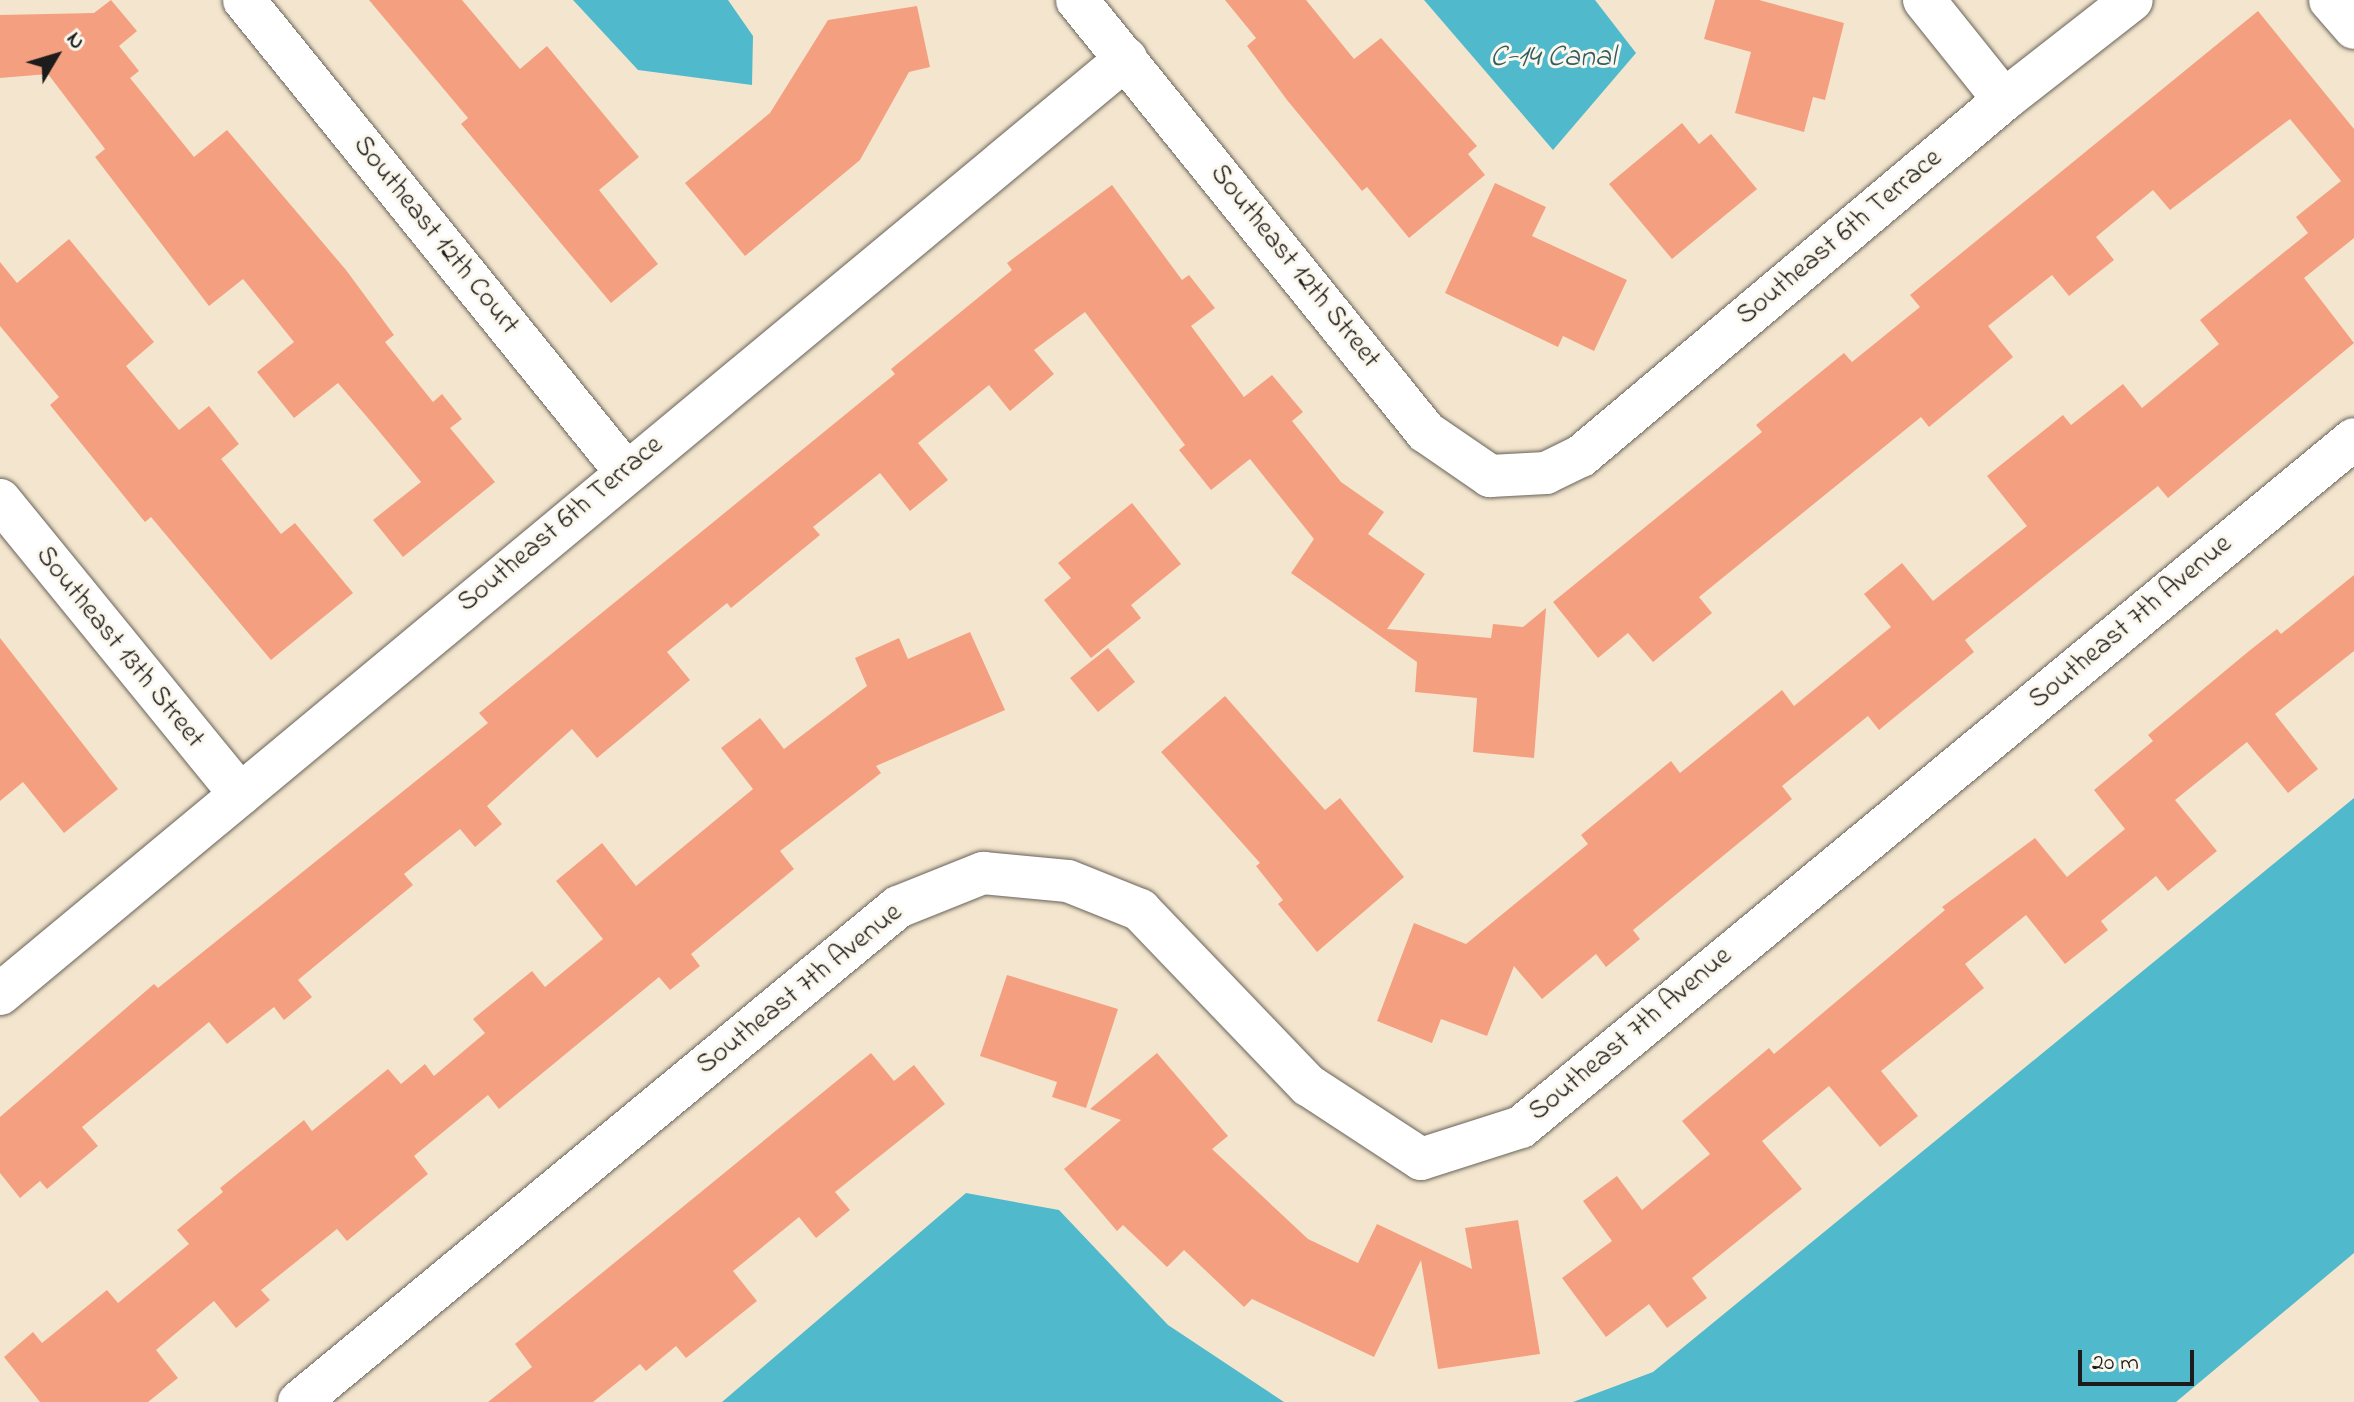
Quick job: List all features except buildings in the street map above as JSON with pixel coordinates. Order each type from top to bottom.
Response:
[{"type":"street","name":"Southeast 12th Court","points":[[244,0],[625,471]]},
{"type":"street","name":"Southeast 12th Street","points":[[1077,0],[1426,432],[1490,476],[1546,473]]},
{"type":"street","points":[[1924,0],[2004,100]]},
{"type":"street","name":"Southeast 6th Terrace","points":[[1546,473],[1581,456],[2004,100],[2132,0]]},
{"type":"street","points":[[2330,0],[2354,28]]},
{"type":"street","name":"Southeast 6th Terrace","points":[[0,994],[625,471],[1126,59]]},
{"type":"street","name":"Southeast 7th Avenue","points":[[299,1402],[898,907],[983,873],[1068,881],[1140,910],[1308,1085],[1421,1159],[1521,1127],[2354,439]]},
{"type":"street","name":"Southeast 13th Street","points":[[0,500],[240,794]]},
{"type":"water","points":[[573,0],[728,0],[753,36],[752,85],[638,70]]},
{"type":"water","name":"C-14 Canal","points":[[1424,0],[1595,0],[1636,53],[1553,150]]},
{"type":"water","points":[[2354,798],[2354,1253],[2176,1402],[1573,1402],[1653,1372]]},
{"type":"water","points":[[966,1193],[1059,1210],[1168,1325],[1284,1402],[722,1402]]}]
